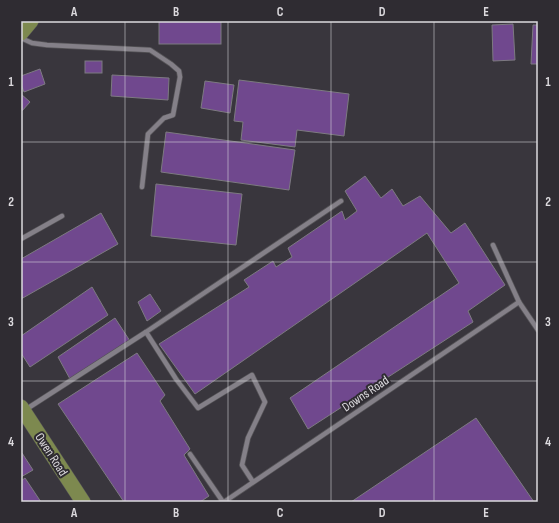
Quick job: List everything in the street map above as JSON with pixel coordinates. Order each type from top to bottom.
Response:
[{"type":"main road","points":[[21,33],[31,21]]},
{"type":"main road","name":"Owen Road","points":[[22,409],[82,502]]},
{"type":"lane","points":[[21,38],[32,43],[47,45],[150,50],[179,71],[180,77],[173,115],[164,118],[148,134],[142,187]]},
{"type":"lane","points":[[22,409],[146,332],[341,201]]},
{"type":"lane","points":[[21,239],[62,216]]},
{"type":"lane","points":[[493,245],[519,302],[538,330]]},
{"type":"lane","name":"Downs Road","points":[[223,502],[519,302]]},
{"type":"lane","points":[[146,332],[176,379],[198,408],[252,375],[265,402],[248,438],[242,464],[253,482]]},
{"type":"lane","points":[[190,454],[223,502]]},
{"type":"building","points":[[159,21],[221,21],[221,44],[159,44]]},
{"type":"building","points":[[513,24],[515,60],[493,61],[492,25]]},
{"type":"building","points":[[533,25],[538,25],[538,64],[531,64]]},
{"type":"building","points":[[85,61],[102,61],[102,73],[85,73]]},
{"type":"building","points":[[40,69],[45,84],[24,92],[21,84],[21,76]]},
{"type":"building","points":[[112,75],[169,78],[168,100],[111,96]]},
{"type":"building","points":[[239,80],[349,94],[344,136],[297,130],[295,147],[241,140],[243,122],[234,121]]},
{"type":"building","points":[[205,81],[234,85],[230,113],[201,108]]},
{"type":"building","points":[[21,94],[30,102],[21,112]]},
{"type":"building","points":[[166,132],[295,150],[289,190],[161,172]]},
{"type":"building","points":[[365,176],[381,198],[392,189],[403,206],[420,196],[451,233],[465,223],[505,285],[468,311],[473,322],[308,429],[290,398],[459,283],[427,233],[195,394],[159,344],[249,287],[244,280],[273,261],[276,267],[292,257],[288,248],[342,211],[345,220],[357,211],[345,191]]},
{"type":"building","points":[[156,184],[242,194],[236,245],[151,236]]},
{"type":"building","points":[[101,213],[118,244],[21,299],[21,259]]},
{"type":"building","points":[[92,287],[108,315],[30,367],[21,353],[21,336]]},
{"type":"building","points":[[150,294],[161,311],[147,321],[138,302]]},
{"type":"building","points":[[115,318],[130,341],[70,379],[58,357]]},
{"type":"building","points":[[137,353],[165,395],[160,401],[190,449],[184,455],[209,496],[200,502],[124,502],[58,404]]},
{"type":"building","points":[[476,418],[534,502],[351,502]]},
{"type":"building","points":[[22,453],[33,470],[21,477],[21,454]]},
{"type":"building","points":[[25,478],[41,502],[21,502],[21,481]]}]
